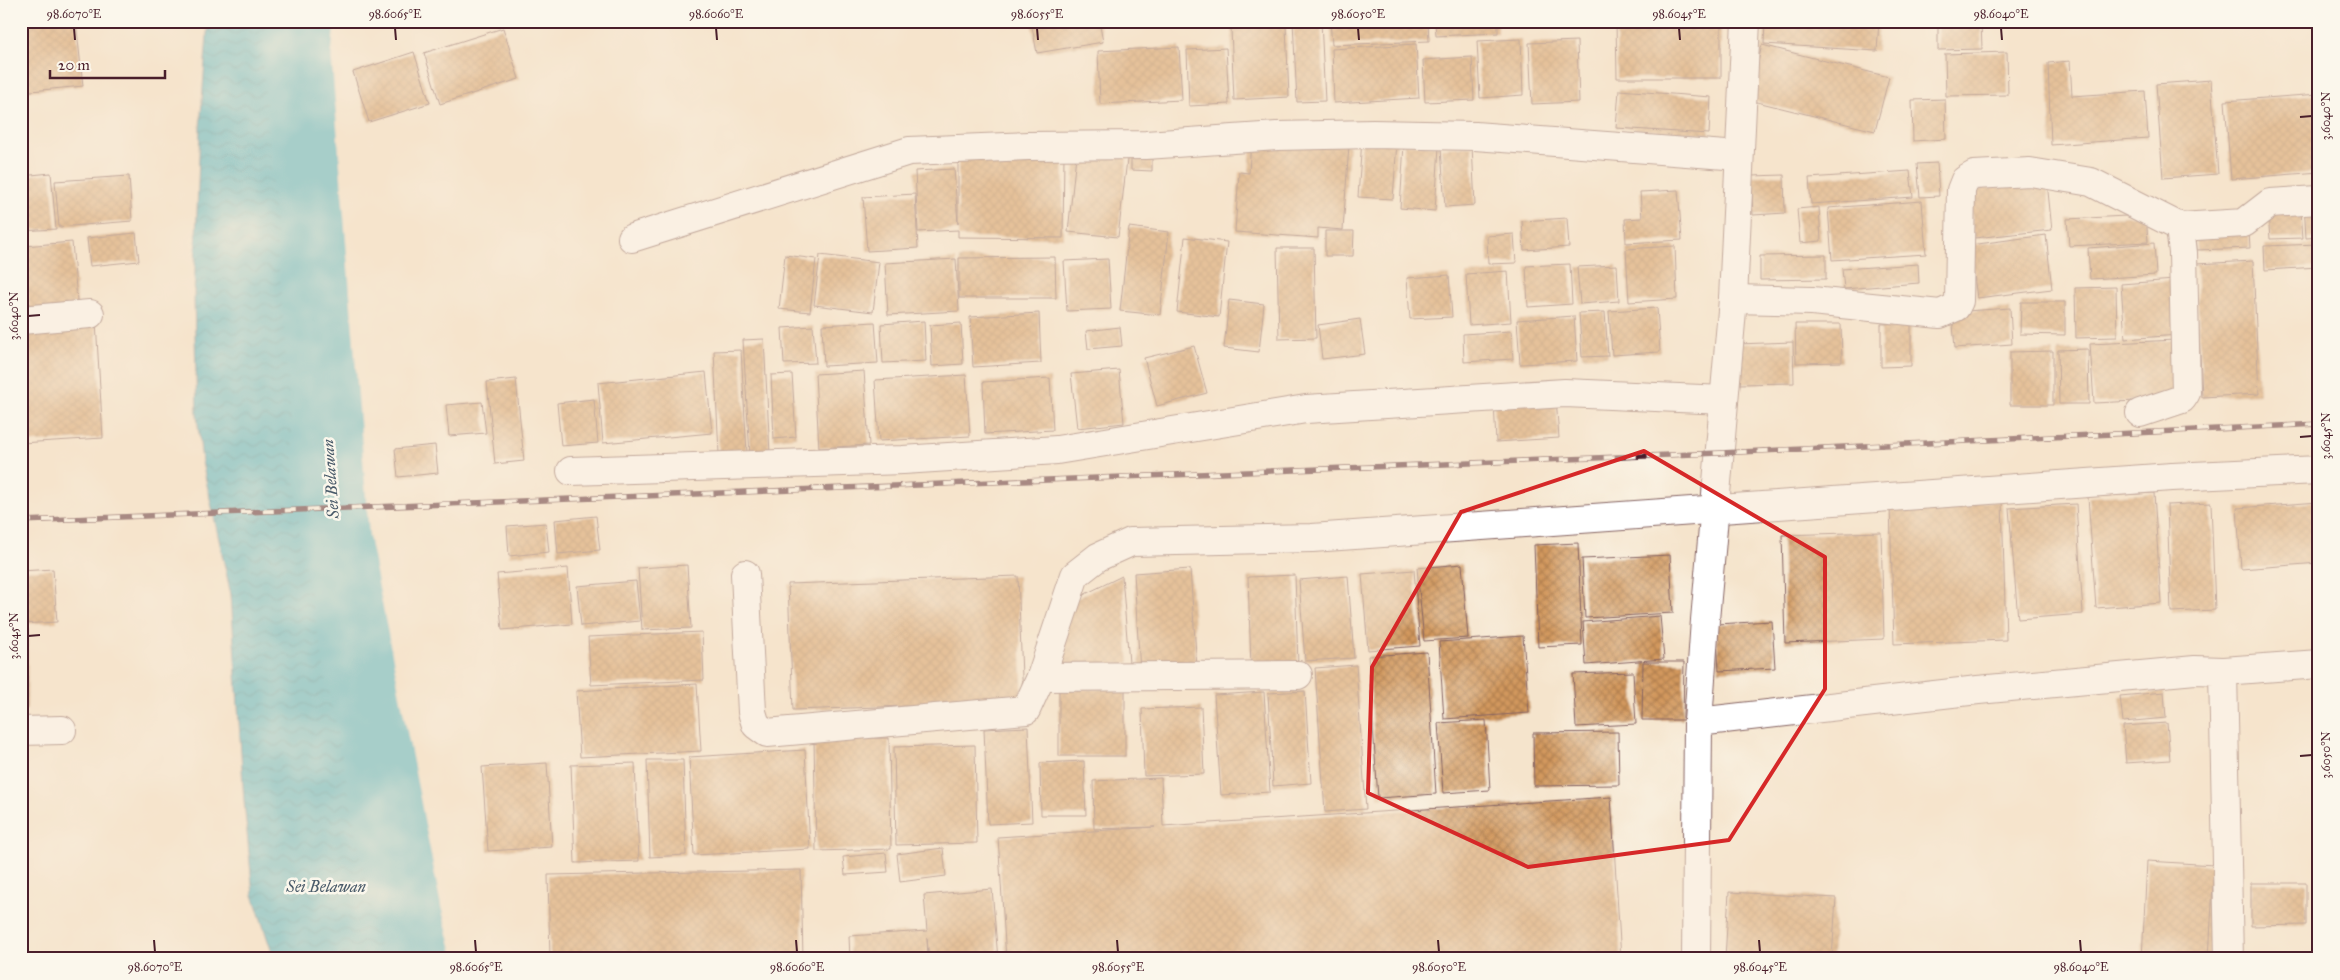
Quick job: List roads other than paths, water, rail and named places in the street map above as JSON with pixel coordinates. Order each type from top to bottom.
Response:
[{"type":"street","points":[[1696,959],[1698,722],[1714,510],[1733,299],[1746,21]]},
{"type":"street","points":[[632,238],[909,151],[1028,146],[1146,145],[1277,136],[1373,134],[1475,136],[1739,156]]},
{"type":"street","points":[[1733,299],[1812,301],[1940,314],[1956,307],[1959,300],[1961,190],[1965,180],[1974,174],[2030,172],[2091,182],[2180,227],[2244,222],[2270,203],[2319,200]]},
{"type":"street","points":[[2140,412],[2182,399],[2186,393],[2183,253],[2180,227]]},
{"type":"street","points":[[21,320],[90,314]]},
{"type":"street","points":[[571,471],[903,460],[1058,450],[1306,409],[1565,392],[1724,400]]},
{"type":"street","points":[[745,574],[752,712],[756,725],[767,733],[1026,710],[1041,677],[1075,575],[1098,557],[1131,542],[1312,538],[2162,478],[2319,470]]},
{"type":"street","points":[[1698,722],[1987,689],[2195,670],[2319,664]]},
{"type":"street","points":[[2223,670],[2229,959]]},
{"type":"street","points":[[1041,677],[1298,675]]},
{"type":"street","points":[[21,731],[62,730]]},
{"type":"water","name":"Sei Belawan","points":[[208,21],[296,21],[304,269],[316,408],[353,680],[393,858],[431,959],[274,959],[253,895],[244,801],[231,595],[202,462],[197,415],[194,296],[200,128]]},
{"type":"waterway","name":"Sei Belawan","points":[[300,21],[297,57],[335,541],[408,916],[419,959]]},
{"type":"railway","points":[[21,521],[1720,453],[2319,424]]}]
